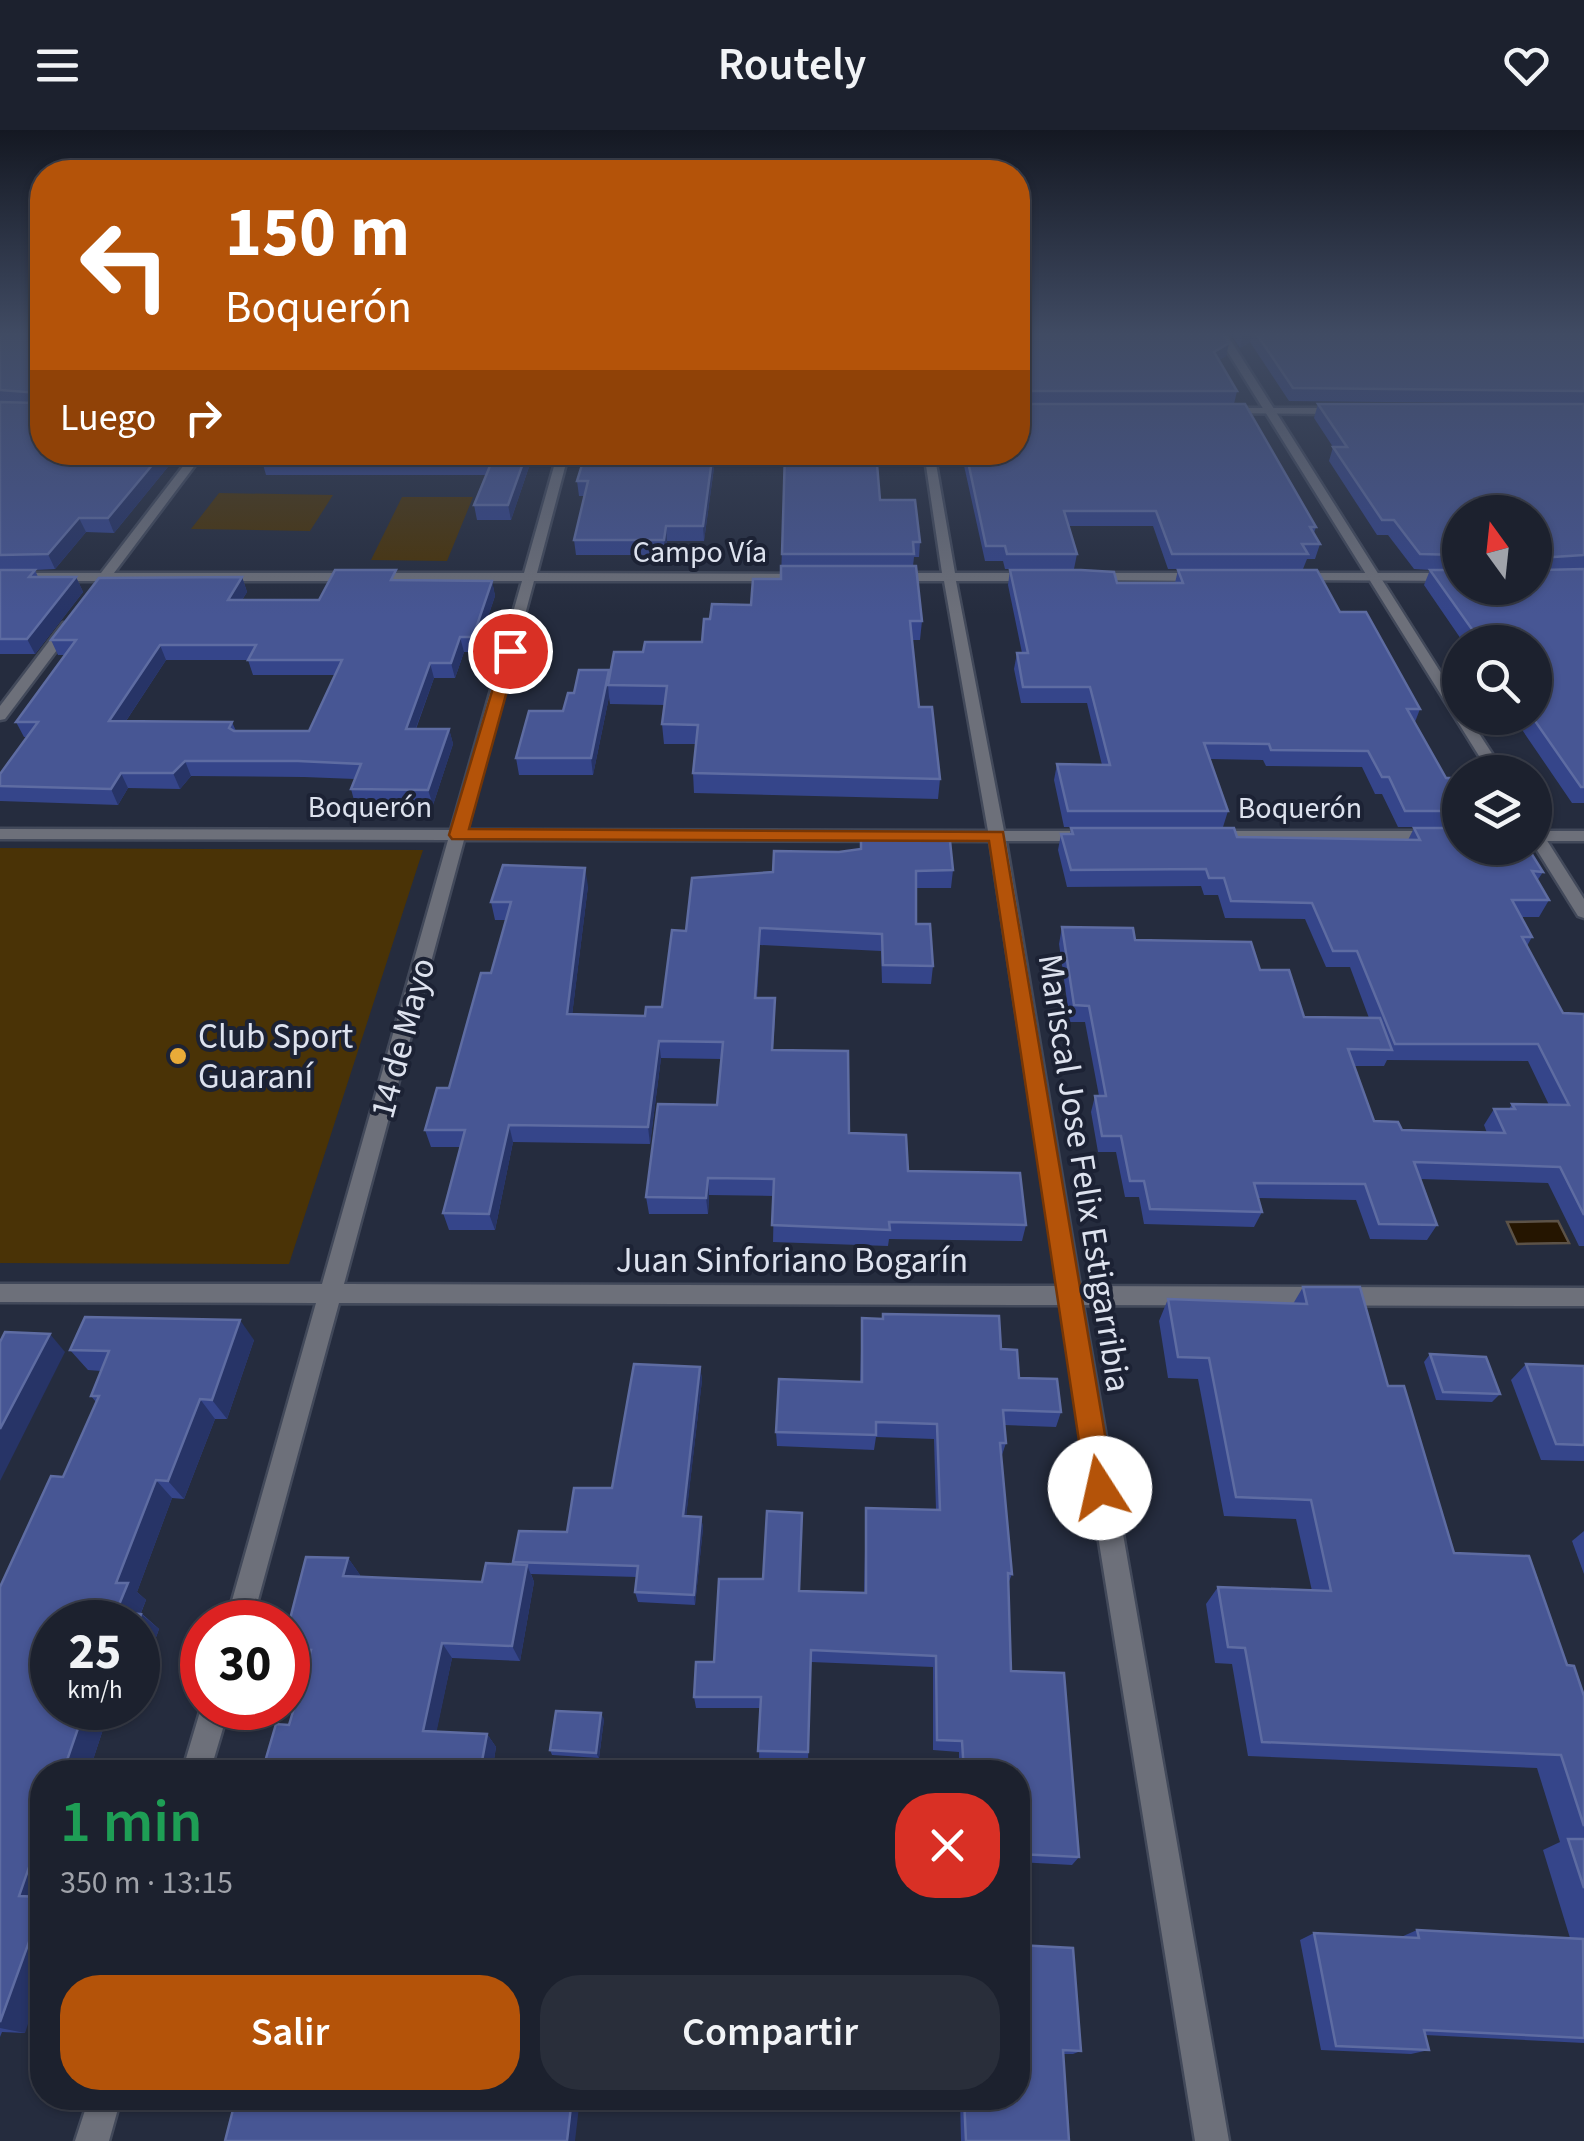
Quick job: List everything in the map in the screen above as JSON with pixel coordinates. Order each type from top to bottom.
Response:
[{"type":"street","points":[[1280,427],[1442,686]]},
{"type":"street","points":[[93,592],[190,465]]},
{"type":"street","name":"14 de Mayo","points":[[245,1600],[561,465]]},
{"type":"street","name":"Mariscal Jose Felix Estigarribia","points":[[931,465],[946,577],[997,836],[1068,1296],[1212,2141]]},
{"type":"street","name":"Campo Vía","points":[[0,577],[828,577]]},
{"type":"street","points":[[868,577],[1044,577]]},
{"type":"street","points":[[1083,577],[1219,577]]},
{"type":"street","points":[[1277,577],[1442,577]]},
{"type":"street","points":[[0,716],[82,608]]},
{"type":"street","name":"Boquerón","points":[[0,834],[1113,836]]},
{"type":"street","points":[[1552,835],[1584,836]]},
{"type":"street","name":"Boquerón","points":[[1190,836],[1442,836]]},
{"type":"street","points":[[1552,862],[1584,912]]},
{"type":"street","name":"Juan Sinforiano Bogarín","points":[[0,1293],[1584,1297]]},
{"type":"street","points":[[200,1760],[208,1730]]},
{"type":"street","points":[[92,2141],[101,2110]]},
{"type":"shaded area","points":[[219,493],[333,495],[310,531],[191,529]]},
{"type":"shaded area","points":[[402,497],[473,497],[447,561],[371,560]]},
{"type":"shaded area","name":"Club Sport Guaraní","points":[[0,848],[423,850],[289,1264],[0,1263]]},
{"type":"shaded area","points":[[1558,1221],[1569,1243],[1517,1244],[1507,1222]]},
{"type":"building","points":[[0,427],[30,427],[30,465],[152,465],[108,518],[79,518],[48,554],[0,555]]},
{"type":"building","points":[[1030,427],[1258,427],[1316,527],[1310,527],[1320,544],[1302,544],[1308,554],[1172,554],[1156,511],[1064,511],[1077,554],[1007,554],[1005,546],[986,546],[969,465],[1030,465]]},
{"type":"building","points":[[1333,427],[1584,427],[1584,555],[1552,557],[1552,495],[1442,495],[1442,555],[1420,554],[1394,520],[1382,520],[1333,447],[1347,447]]},
{"type":"building","points":[[490,465],[522,465],[508,505],[474,505]]},
{"type":"building","points":[[582,465],[711,465],[703,526],[666,526],[664,540],[574,540],[588,481],[577,481]]},
{"type":"building","points":[[785,465],[877,465],[880,500],[915,500],[920,542],[913,542],[914,554],[782,554]]},
{"type":"building","points":[[781,566],[916,566],[922,621],[910,621],[919,707],[932,707],[940,779],[693,773],[698,725],[662,724],[667,686],[608,685],[614,652],[643,652],[645,642],[702,642],[704,619],[710,619],[712,604],[751,605],[753,579],[781,579]]},
{"type":"building","points":[[1584,569],[1584,787],[1545,735],[1552,735],[1552,625],[1469,625],[1455,605],[1552,605],[1552,570]]},
{"type":"building","points":[[0,570],[35,570],[29,577],[76,577],[27,639],[0,639]]},
{"type":"building","points":[[335,570],[396,570],[391,580],[492,581],[473,637],[460,637],[451,663],[430,663],[406,729],[449,729],[428,790],[351,789],[361,764],[298,761],[185,761],[173,773],[121,773],[111,789],[0,786],[0,774],[38,722],[16,722],[76,640],[51,640],[99,578],[242,577],[228,600],[319,600]],"holes":[[[160,645],[256,645],[248,660],[342,660],[309,731],[234,731],[229,728],[232,722],[109,721]]]},
{"type":"building","points":[[1010,570],[1114,572],[1117,583],[1183,583],[1178,570],[1317,570],[1340,612],[1366,612],[1420,709],[1407,709],[1442,771],[1442,811],[1405,811],[1389,777],[1382,777],[1368,751],[1271,750],[1269,744],[1204,743],[1228,811],[1068,811],[1057,764],[1110,765],[1090,687],[1023,687],[1017,653],[1028,653]]},
{"type":"building","points":[[1430,570],[1442,570],[1442,587]]},
{"type":"building","points":[[579,670],[609,670],[591,758],[516,758],[529,711],[563,711],[568,693],[574,693]]},
{"type":"building","points":[[1071,828],[1234,828],[1237,837],[1420,840],[1414,828],[1442,828],[1442,865],[1539,865],[1543,872],[1532,871],[1549,900],[1512,900],[1532,937],[1522,937],[1563,1013],[1584,1014],[1584,1215],[1560,1167],[1414,1162],[1437,1225],[1379,1224],[1365,1184],[1254,1183],[1262,1212],[1150,1209],[1144,1181],[1130,1181],[1121,1136],[1102,1136],[1095,1096],[1106,1096],[1089,1006],[1074,1005],[1062,927],[1133,928],[1135,940],[1251,942],[1260,970],[1289,970],[1304,1017],[1380,1018],[1392,1050],[1348,1049],[1374,1121],[1398,1122],[1402,1130],[1505,1133],[1494,1109],[1515,1109],[1512,1104],[1569,1105],[1538,1044],[1395,1044],[1357,951],[1333,951],[1312,903],[1231,901],[1224,878],[1209,878],[1206,869],[1071,870],[1061,834],[1073,834]]},
{"type":"building","points":[[861,839],[950,841],[953,870],[916,871],[916,924],[930,924],[933,966],[883,965],[882,934],[760,928],[755,998],[775,998],[772,1050],[848,1051],[849,1133],[906,1135],[908,1171],[1020,1173],[1026,1225],[889,1222],[890,1230],[772,1225],[774,1179],[708,1178],[706,1198],[646,1197],[658,1104],[717,1105],[723,1042],[659,1041],[648,1127],[509,1125],[489,1214],[443,1213],[465,1130],[425,1130],[437,1088],[449,1088],[481,973],[491,973],[511,902],[491,902],[503,865],[585,868],[567,1014],[645,1016],[646,1007],[662,1007],[672,930],[686,931],[692,878],[773,872],[774,851],[861,849]]},
{"type":"building","points":[[1303,1287],[1360,1287],[1388,1386],[1404,1386],[1454,1553],[1529,1556],[1567,1665],[1574,1666],[1584,1696],[1584,1826],[1561,1755],[1262,1742],[1245,1648],[1228,1647],[1218,1587],[1331,1591],[1311,1500],[1236,1497],[1209,1358],[1178,1357],[1168,1299],[1307,1304]]},
{"type":"building","points":[[883,1314],[999,1316],[1001,1349],[1017,1350],[1019,1378],[1057,1379],[1061,1412],[1003,1410],[1006,1443],[1000,1443],[1012,1574],[1008,1573],[1011,1671],[1064,1673],[1079,1857],[1030,1855],[1030,1760],[963,1760],[962,1741],[937,1740],[936,1656],[811,1650],[808,1752],[758,1751],[761,1697],[694,1697],[696,1662],[714,1662],[719,1579],[763,1579],[767,1511],[802,1513],[799,1591],[866,1593],[866,1508],[940,1510],[937,1424],[876,1422],[876,1435],[776,1432],[779,1379],[862,1382],[862,1318],[883,1319]]},
{"type":"building","points":[[85,1317],[240,1320],[212,1400],[200,1399],[168,1481],[156,1480],[116,1583],[128,1583],[121,1600],[30,1600],[30,1730],[77,1730],[67,1760],[30,1760],[30,1864],[19,1896],[30,1896],[30,1939],[0,2022],[0,1587],[51,1476],[63,1477],[99,1396],[91,1396],[109,1351],[70,1350]]},
{"type":"building","points":[[5,1332],[50,1334],[0,1429],[0,1342]]},
{"type":"building","points":[[1430,1354],[1486,1357],[1500,1394],[1443,1392]]},
{"type":"building","points":[[634,1364],[700,1367],[683,1516],[701,1517],[694,1595],[635,1592],[638,1566],[513,1562],[519,1531],[567,1532],[574,1488],[612,1488]]},
{"type":"building","points":[[1526,1364],[1584,1366],[1584,1445],[1556,1444]]},
{"type":"building","points":[[306,1557],[348,1558],[343,1576],[482,1582],[486,1563],[527,1565],[512,1646],[442,1643],[423,1731],[487,1734],[482,1760],[266,1760],[274,1730],[310,1730],[310,1600],[295,1600]]},
{"type":"building","points":[[556,1711],[601,1713],[596,1753],[550,1750]]},
{"type":"building","points":[[1568,1839],[1584,1839],[1584,1888]]},
{"type":"building","points":[[1417,1930],[1583,1939],[1584,2038],[1424,2030],[1429,2050],[1336,2046],[1314,1933],[1419,1938]]},
{"type":"building","points":[[1030,1946],[1073,1948],[1081,2051],[1063,2050],[1069,2141],[966,2141],[965,2110],[1030,2110]]},
{"type":"building","points":[[233,2110],[571,2110],[567,2141],[225,2141]]},
{"type":"place","name":"Club Sport Guaraní","points":[[178,1056]]},
{"type":"route","points":[[510,651],[458,835],[997,836],[1100,1488]]}]
